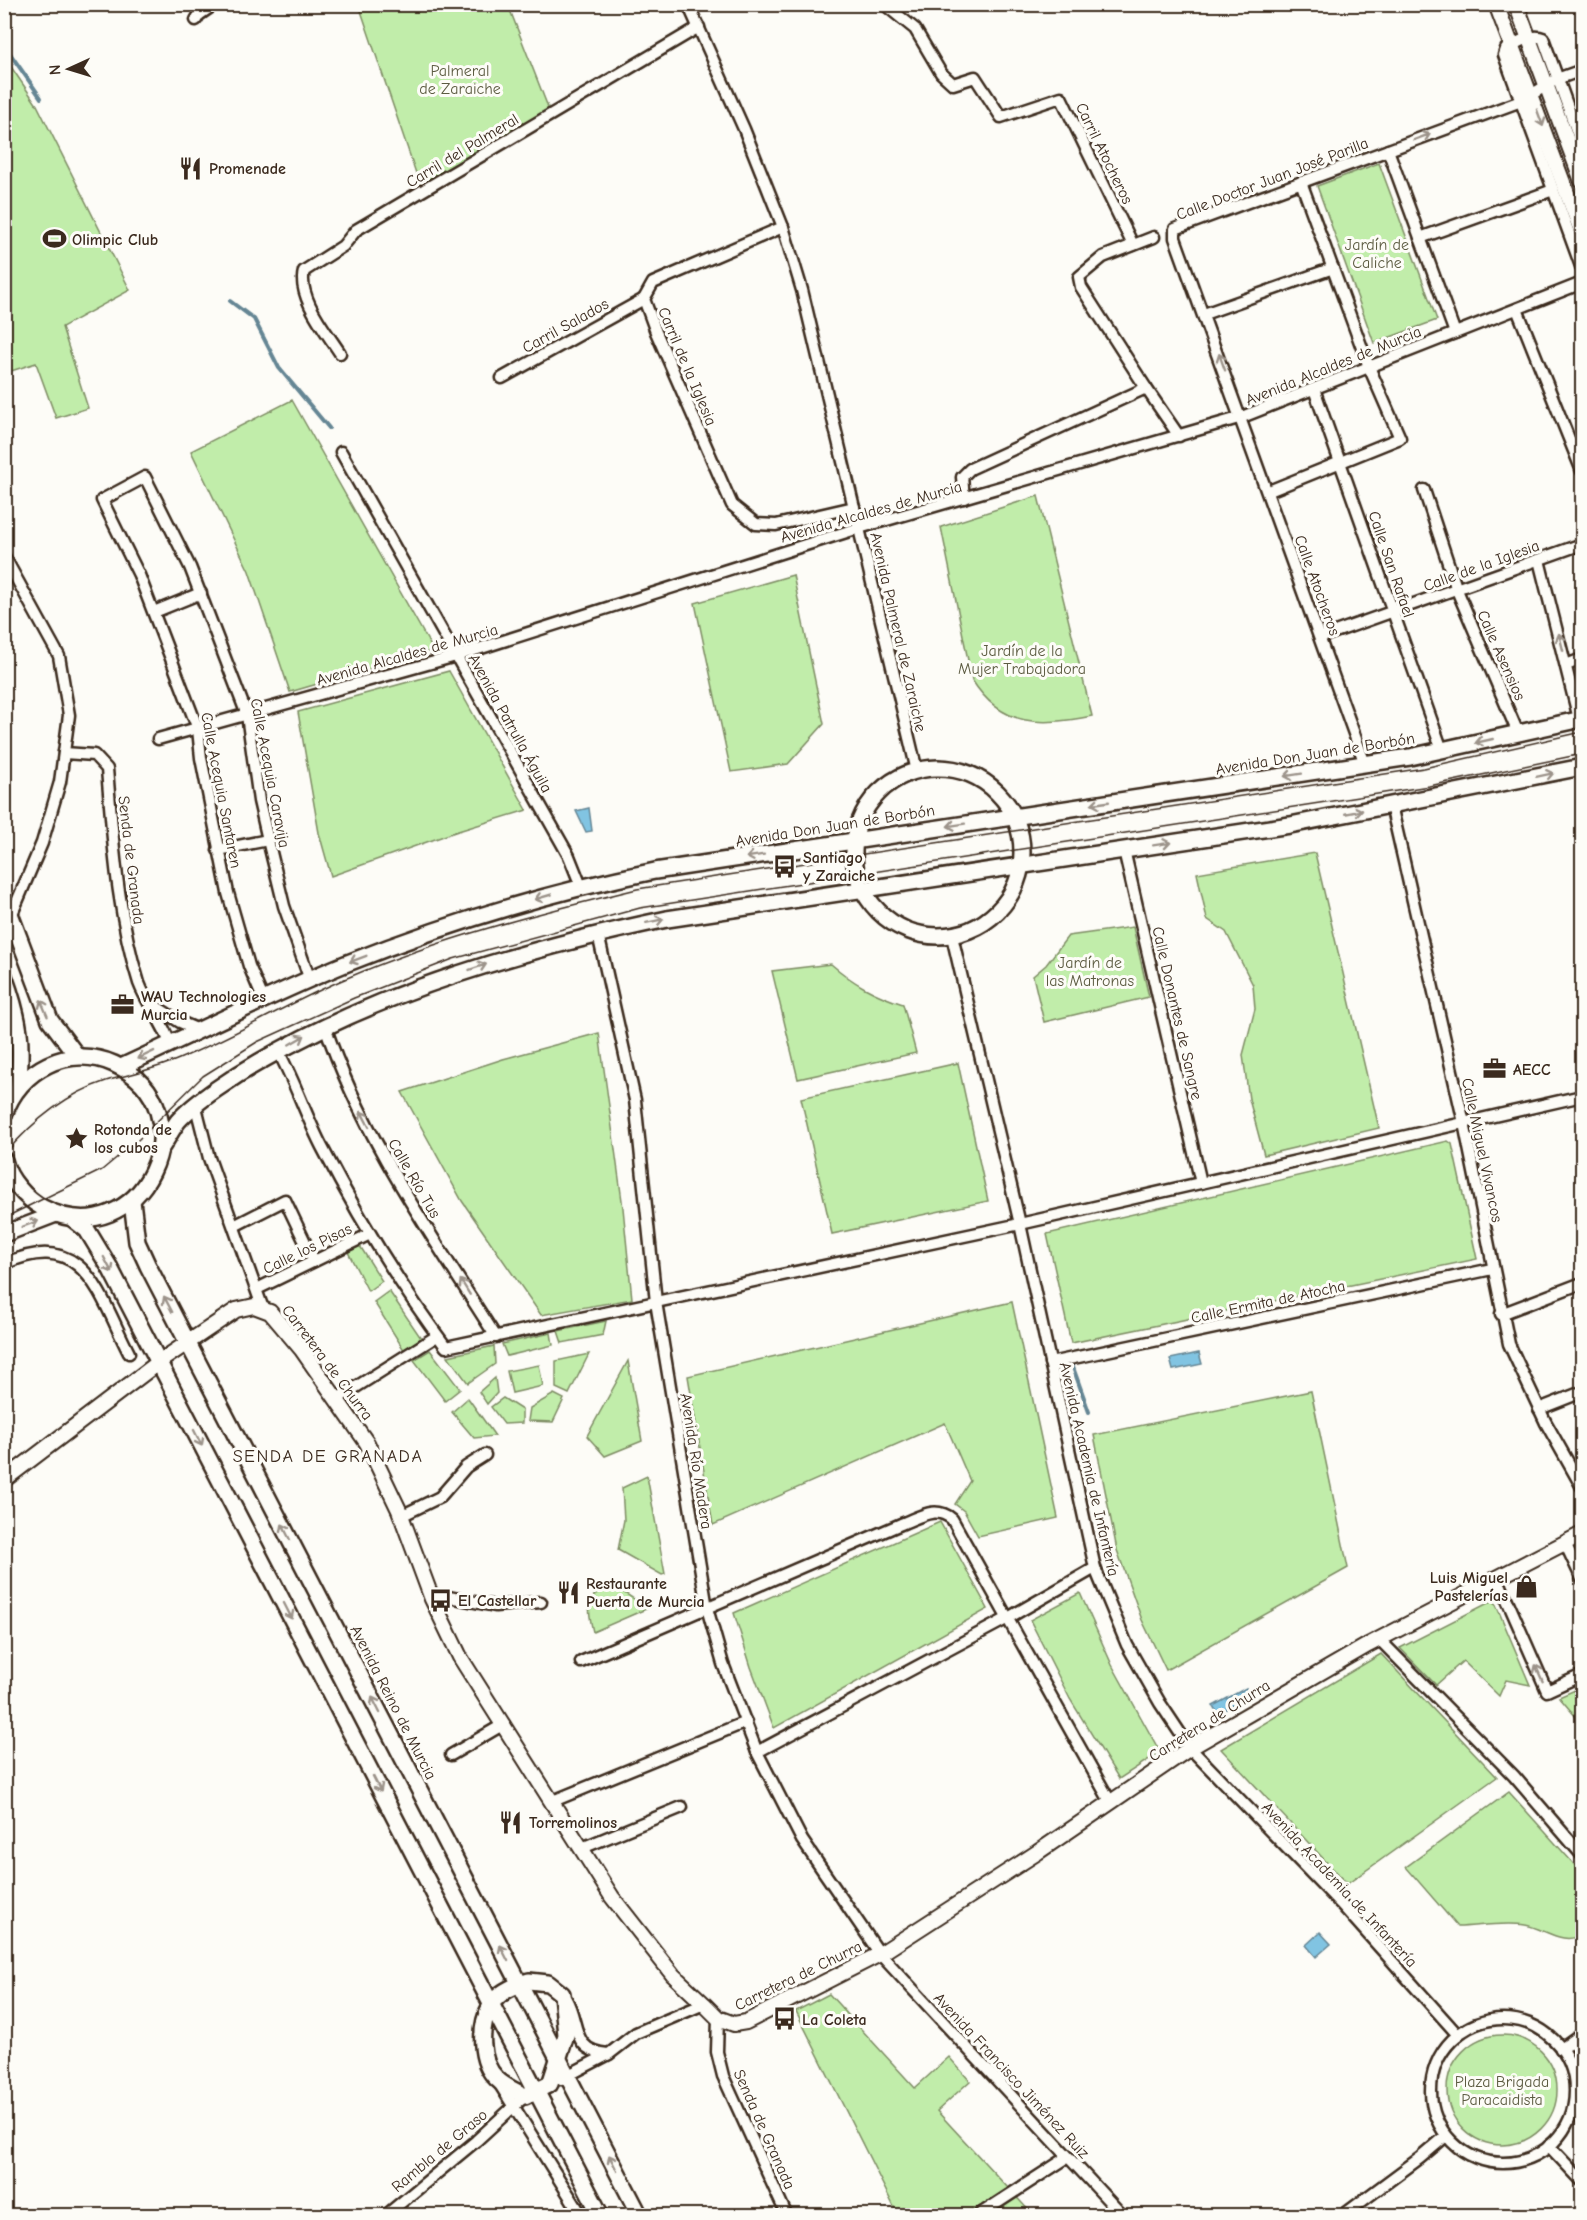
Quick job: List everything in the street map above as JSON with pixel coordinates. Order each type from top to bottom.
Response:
[{"type":"main road","name":"Avenida Don Juan de Borbón","points":[[121,1067],[310,980],[414,938],[581,886],[655,871],[1365,764],[1442,750],[1581,719]]},
{"type":"main road","points":[[4,1160],[17,1186],[35,1204],[56,1215],[74,1219],[104,1215],[132,1201],[152,1177],[161,1148],[179,1120],[229,1080],[325,1026],[391,998],[494,962],[598,934],[667,919],[1290,825],[1582,766]]},
{"type":"main road","points":[[945,768],[973,776],[997,792],[1013,816],[1021,840],[1021,866],[1005,903],[982,924],[952,936],[925,936],[899,927],[877,911],[862,889],[855,866],[854,841],[861,817],[875,796],[894,780],[917,771],[945,768]]},
{"type":"main road","points":[[4,898],[50,1020],[77,1056]]},
{"type":"main road","points":[[5,979],[22,1038],[18,1088]]},
{"type":"main road","points":[[4,1115],[18,1088],[42,1067],[77,1056],[106,1060],[121,1067],[140,1082],[154,1101],[161,1124],[161,1148]]},
{"type":"main road","name":"Avenida Reino de Murcia","points":[[132,1201],[137,1242],[640,2216]]},
{"type":"main road","points":[[4,1234],[56,1215]]},
{"type":"main road","points":[[74,1219],[87,1230],[98,1246],[601,2216]]},
{"type":"main road","points":[[529,1981],[548,1983],[562,1994],[566,2035],[559,2061],[537,2090],[496,2078],[489,2068],[484,2051],[485,2022],[491,2003],[520,1984],[529,1981]]},
{"type":"street","points":[[196,20],[199,15],[215,4]]},
{"type":"street","points":[[688,4],[744,129],[783,227]]},
{"type":"street","name":"Carril Atocheros","points":[[884,4],[915,29],[941,73],[953,84],[975,76],[1001,117],[1061,98],[1133,245]]},
{"type":"street","points":[[1496,4],[1513,45],[1553,190],[1582,269]]},
{"type":"street","points":[[1516,4],[1582,146]]},
{"type":"street","name":"Carril del Palmeral","points":[[340,353],[301,282],[304,271],[344,246],[356,230],[699,27]]},
{"type":"street","points":[[1513,45],[1530,38]]},
{"type":"street","name":"Calle Doctor Juan José Parilla","points":[[1242,417],[1175,238],[1175,228],[1526,98],[1552,82],[1582,71]]},
{"type":"street","points":[[1552,82],[1582,181]]},
{"type":"street","points":[[1526,98],[1582,233]]},
{"type":"street","points":[[1388,150],[1455,333]]},
{"type":"street","points":[[1269,491],[1400,438],[1369,367],[1301,182]]},
{"type":"street","points":[[1420,238],[1553,190]]},
{"type":"street","name":"Avenida Palmeral de Zaraiche","points":[[783,227],[802,290],[917,771]]},
{"type":"street","name":"Carril de la Iglesia","points":[[783,227],[653,284],[644,299],[656,332],[732,505],[756,524],[776,525],[854,507]]},
{"type":"street","points":[[1154,237],[1103,257],[1079,277],[1081,287],[1179,436]]},
{"type":"street","points":[[1204,314],[1333,268]]},
{"type":"street","name":"Avenida Alcaldes de Murcia","points":[[159,739],[456,656],[859,528],[1242,417],[1582,283]]},
{"type":"street","name":"Carril Salados","points":[[502,378],[644,299]]},
{"type":"street","points":[[1516,309],[1582,471]]},
{"type":"street","points":[[964,498],[962,477],[970,470],[1146,388]]},
{"type":"street","name":"Calle San Rafael","points":[[1314,389],[1442,750]]},
{"type":"street","name":"Calle Atocheros","points":[[1242,417],[1365,764]]},
{"type":"street","name":"Avenida Patrulla Águila","points":[[340,452],[569,856],[581,886]]},
{"type":"street","name":"Calle Acequia Caravija","points":[[145,477],[201,593],[247,715],[259,801],[268,840],[284,906],[310,980]]},
{"type":"street","name":"Calle Acequia Santaren","points":[[145,477],[102,500],[154,612],[198,729],[218,850],[249,966],[264,1001]]},
{"type":"street","name":"Calle Asensios","points":[[1424,490],[1457,590],[1518,733]]},
{"type":"street","name":"Calle de la Iglesia","points":[[1321,637],[1582,544]]},
{"type":"street","points":[[4,556],[59,656],[69,715],[60,782],[42,843],[11,916]]},
{"type":"street","points":[[1539,560],[1581,719]]},
{"type":"street","points":[[154,612],[201,593]]},
{"type":"street","points":[[1566,665],[1582,658]]},
{"type":"street","name":"Senda de Granada","points":[[64,753],[94,755],[107,769],[120,900],[128,940],[146,1000],[162,1023],[170,1044]]},
{"type":"street","name":"Calle Miguel Vivancos","points":[[1391,805],[1464,1123],[1501,1314],[1509,1344],[1539,1409],[1582,1487]]},
{"type":"street","points":[[218,850],[268,840]]},
{"type":"street","name":"Calle Donantes de Sangre","points":[[1124,850],[1201,1183]]},
{"type":"street","name":"Avenida Río Madera","points":[[598,934],[635,1100],[656,1302],[706,1608],[757,1752],[802,1840],[880,1954]]},
{"type":"street","name":"Avenida Academia de Infantería","points":[[952,936],[1020,1224],[1095,1568],[1127,1645],[1160,1703],[1190,1748],[1341,1904],[1458,2035]]},
{"type":"street","points":[[146,1000],[180,1022],[202,1031]]},
{"type":"street","name":"Calle Río Tus","points":[[325,1026],[359,1108],[402,1189],[496,1337]]},
{"type":"street","points":[[278,1051],[321,1146],[370,1234],[446,1347],[1020,1224],[1582,1096]]},
{"type":"street","points":[[196,1107],[209,1158],[262,1306]]},
{"type":"street","points":[[234,1226],[285,1200],[314,1261]]},
{"type":"street","name":"Calle los Pisas","points":[[257,1289],[370,1234]]},
{"type":"street","points":[[4,1264],[38,1252],[62,1255],[78,1262],[95,1287],[129,1353]]},
{"type":"street","name":"Calle Ermita de Atocha","points":[[1050,1363],[1492,1269]]},
{"type":"street","points":[[1501,1314],[1582,1283]]},
{"type":"street","name":"Carretera de Churra","points":[[4,1480],[188,1342],[236,1310],[262,1306],[278,1320],[367,1443],[401,1516],[432,1599],[460,1657],[612,1897],[672,1975],[718,2018],[734,2024],[746,2022],[880,1954],[1111,1803],[1190,1748],[1379,1639],[1582,1534]]},
{"type":"street","points":[[337,1399],[437,1336]]},
{"type":"street","points":[[1539,1409],[1582,1392]]},
{"type":"street","points":[[401,1516],[440,1497],[466,1467],[485,1455]]},
{"type":"street","points":[[582,1662],[936,1510],[944,1512],[952,1519],[1111,1803]]},
{"type":"street","points":[[1565,1543],[1582,1579]]},
{"type":"street","points":[[757,1752],[1008,1618],[1095,1568]]},
{"type":"street","points":[[1497,1577],[1547,1691],[1582,1675]]},
{"type":"street","points":[[432,1599],[450,1597],[495,1606],[541,1602]]},
{"type":"street","points":[[1379,1639],[1514,1776],[1582,1855]]},
{"type":"street","points":[[553,1801],[746,1722]]},
{"type":"street","points":[[451,1755],[504,1724]]},
{"type":"street","points":[[582,1848],[682,1808]]},
{"type":"street","name":"Avenida Francisco Jiménez Ruiz","points":[[880,1954],[1123,2216]]},
{"type":"street","points":[[562,1994],[570,2008],[579,2038],[585,2046],[597,2053],[609,2054],[636,2033],[704,2004]]},
{"type":"street","name":"Senda de Granada","points":[[718,2018],[717,2052],[723,2076],[787,2216]]},
{"type":"street","points":[[1507,2018],[1527,2022],[1544,2032],[1561,2049],[1574,2080],[1574,2097],[1571,2115],[1563,2130],[1549,2146],[1531,2157],[1511,2163],[1490,2162],[1471,2156],[1446,2136],[1435,2116],[1430,2093],[1433,2070],[1443,2050],[1458,2035],[1469,2027],[1487,2020],[1507,2018]]},
{"type":"street","points":[[1561,2049],[1582,2034]]},
{"type":"street","name":"Rambla de Graso","points":[[385,2216],[476,2141],[513,2106],[537,2090],[609,2054]]},
{"type":"street","points":[[496,2078],[582,2216]]},
{"type":"street","points":[[1342,2216],[1446,2136]]},
{"type":"street","points":[[1549,2146],[1582,2181]]},
{"type":"street","points":[[977,2216],[1068,2157]]},
{"type":"green space","name":"Palmeral de Zaraiche","points":[[359,5],[508,5],[551,115],[422,191]]},
{"type":"green space","name":"Olimpic Club","points":[[5,58],[37,105],[130,290],[62,327],[88,408],[56,418],[36,363],[5,373]]},
{"type":"green space","name":"Jardín de Caliche","points":[[1379,163],[1437,320],[1374,343],[1317,186]]},
{"type":"green space","points":[[292,400],[433,650],[290,692],[249,571],[191,451]]},
{"type":"green space","name":"Jardín de la Mujer Trabajadora","points":[[1038,496],[1092,716],[1040,722],[1024,720],[996,707],[972,680],[941,527]]},
{"type":"green space","points":[[793,575],[824,724],[788,764],[731,772],[695,603]]},
{"type":"green space","points":[[449,671],[527,810],[455,832],[331,876],[319,833],[298,712]]},
{"type":"green space","points":[[1315,853],[1379,1128],[1264,1155],[1249,1099],[1243,1055],[1255,1009],[1253,985],[1226,932],[1207,919],[1197,873]]},
{"type":"green space","name":"Jardín de las Matronas","points":[[1133,927],[1149,997],[1044,1022],[1033,976],[1046,965],[1068,936]]},
{"type":"green space","points":[[831,964],[864,988],[903,1004],[916,1053],[798,1079],[772,971]]},
{"type":"green space","points":[[599,1033],[623,1208],[632,1299],[541,1315],[462,1201],[402,1092],[503,1059]]},
{"type":"green space","points":[[958,1063],[988,1201],[832,1234],[801,1098]]},
{"type":"green space","points":[[1448,1141],[1452,1144],[1477,1259],[1071,1343],[1047,1234]]},
{"type":"green space","points":[[360,1246],[382,1281],[368,1291],[348,1252]]},
{"type":"green space","points":[[389,1291],[421,1338],[404,1350],[374,1302]]},
{"type":"green space","points":[[1012,1302],[1058,1518],[978,1536],[964,1511],[955,1504],[970,1481],[945,1423],[713,1525],[688,1376]]},
{"type":"green space","points":[[606,1321],[603,1335],[562,1343],[558,1331]]},
{"type":"green space","points":[[551,1333],[553,1345],[507,1356],[502,1344]]},
{"type":"green space","points":[[494,1346],[495,1364],[468,1383],[448,1356]]},
{"type":"green space","points":[[430,1350],[460,1389],[445,1401],[414,1360]]},
{"type":"green space","points":[[589,1354],[569,1394],[556,1388],[556,1361]]},
{"type":"green space","points":[[628,1361],[642,1441],[605,1456],[587,1436]]},
{"type":"green space","points":[[539,1365],[543,1386],[512,1393],[507,1371]]},
{"type":"green space","points":[[495,1378],[497,1393],[487,1404],[479,1392]]},
{"type":"green space","points":[[1311,1391],[1348,1568],[1166,1670],[1142,1620],[1117,1550],[1094,1435]]},
{"type":"green space","points":[[554,1394],[564,1399],[553,1422],[528,1421],[530,1408]]},
{"type":"green space","points":[[468,1398],[495,1436],[474,1438],[452,1412]]},
{"type":"green space","points":[[503,1398],[522,1410],[522,1423],[504,1424],[491,1407]]},
{"type":"green space","points":[[647,1476],[665,1574],[662,1575],[618,1550],[624,1520],[622,1488]]},
{"type":"green space","points":[[940,1522],[988,1609],[774,1728],[734,1613]]},
{"type":"green space","points":[[604,1588],[617,1588],[648,1608],[593,1632],[589,1607],[593,1597]]},
{"type":"green space","points":[[1080,1593],[1112,1665],[1160,1752],[1119,1779],[1070,1699],[1030,1620]]},
{"type":"green space","points":[[1494,1600],[1530,1685],[1506,1680],[1499,1696],[1463,1661],[1436,1685],[1400,1648]]},
{"type":"green space","points":[[1381,1654],[1497,1777],[1347,1884],[1221,1749]]},
{"type":"green space","points":[[1582,1687],[1582,1724],[1559,1697]]},
{"type":"green space","points":[[1509,1792],[1582,1873],[1582,1934],[1561,1938],[1517,1924],[1458,1927],[1406,1867]]},
{"type":"green space","points":[[829,1994],[915,2088],[949,2057],[970,2081],[937,2111],[1033,2215],[898,2215],[796,2011]]},
{"type":"green space","name":"Plaza Brigada Paracaidista","points":[[1502,2035],[1523,2039],[1541,2051],[1553,2069],[1557,2090],[1553,2111],[1541,2129],[1523,2141],[1502,2145],[1481,2141],[1463,2129],[1451,2111],[1447,2090],[1451,2069],[1463,2051],[1481,2039]]},
{"type":"water","points":[[589,808],[592,831],[586,832],[576,811]]},
{"type":"water","points":[[1199,1353],[1202,1364],[1173,1370],[1170,1359]]},
{"type":"water","points":[[1258,1685],[1261,1689],[1218,1714],[1213,1706],[1246,1688],[1247,1694]]},
{"type":"water","points":[[1320,1932],[1331,1944],[1316,1957],[1306,1945]]},
{"type":"waterway","points":[[4,45],[41,98]]},
{"type":"waterway","points":[[230,301],[254,319],[279,368],[329,428]]},
{"type":"waterway","points":[[1070,1359],[1089,1412]]},
{"type":"tram line","points":[[4,1155],[50,1111],[91,1087],[179,1059],[222,1040],[326,987],[382,964],[527,917],[637,889],[1424,768],[1582,732]]},
{"type":"tram line","points":[[4,1218],[102,1170],[139,1139],[203,1076],[257,1042],[354,998],[453,959],[640,908],[1429,786],[1582,754]]},
{"type":"place","name":"Promenade","points":[[191,168]]},
{"type":"place","name":"Olimpic Club","points":[[54,239]]},
{"type":"place","name":"Santiago y Zaraiche","points":[[785,866]]},
{"type":"place","name":"WAU Technologies Murcia","points":[[123,1005]]},
{"type":"place","name":"AECC","points":[[1495,1069]]},
{"type":"place","name":"Rotonda de los cubos","points":[[76,1138]]},
{"type":"place","name":"Luis Miguel Pastelerías","points":[[1526,1586]]},
{"type":"place","name":"Restaurante Puerta de Murcia","points":[[568,1592]]},
{"type":"place","name":"El Castellar","points":[[440,1600]]},
{"type":"place","name":"Torremolinos","points":[[511,1822]]},
{"type":"place","name":"La Coleta","points":[[784,2019]]},
{"type":"district","name":"SENDA DE GRANADA","points":[[328,1456]]}]
